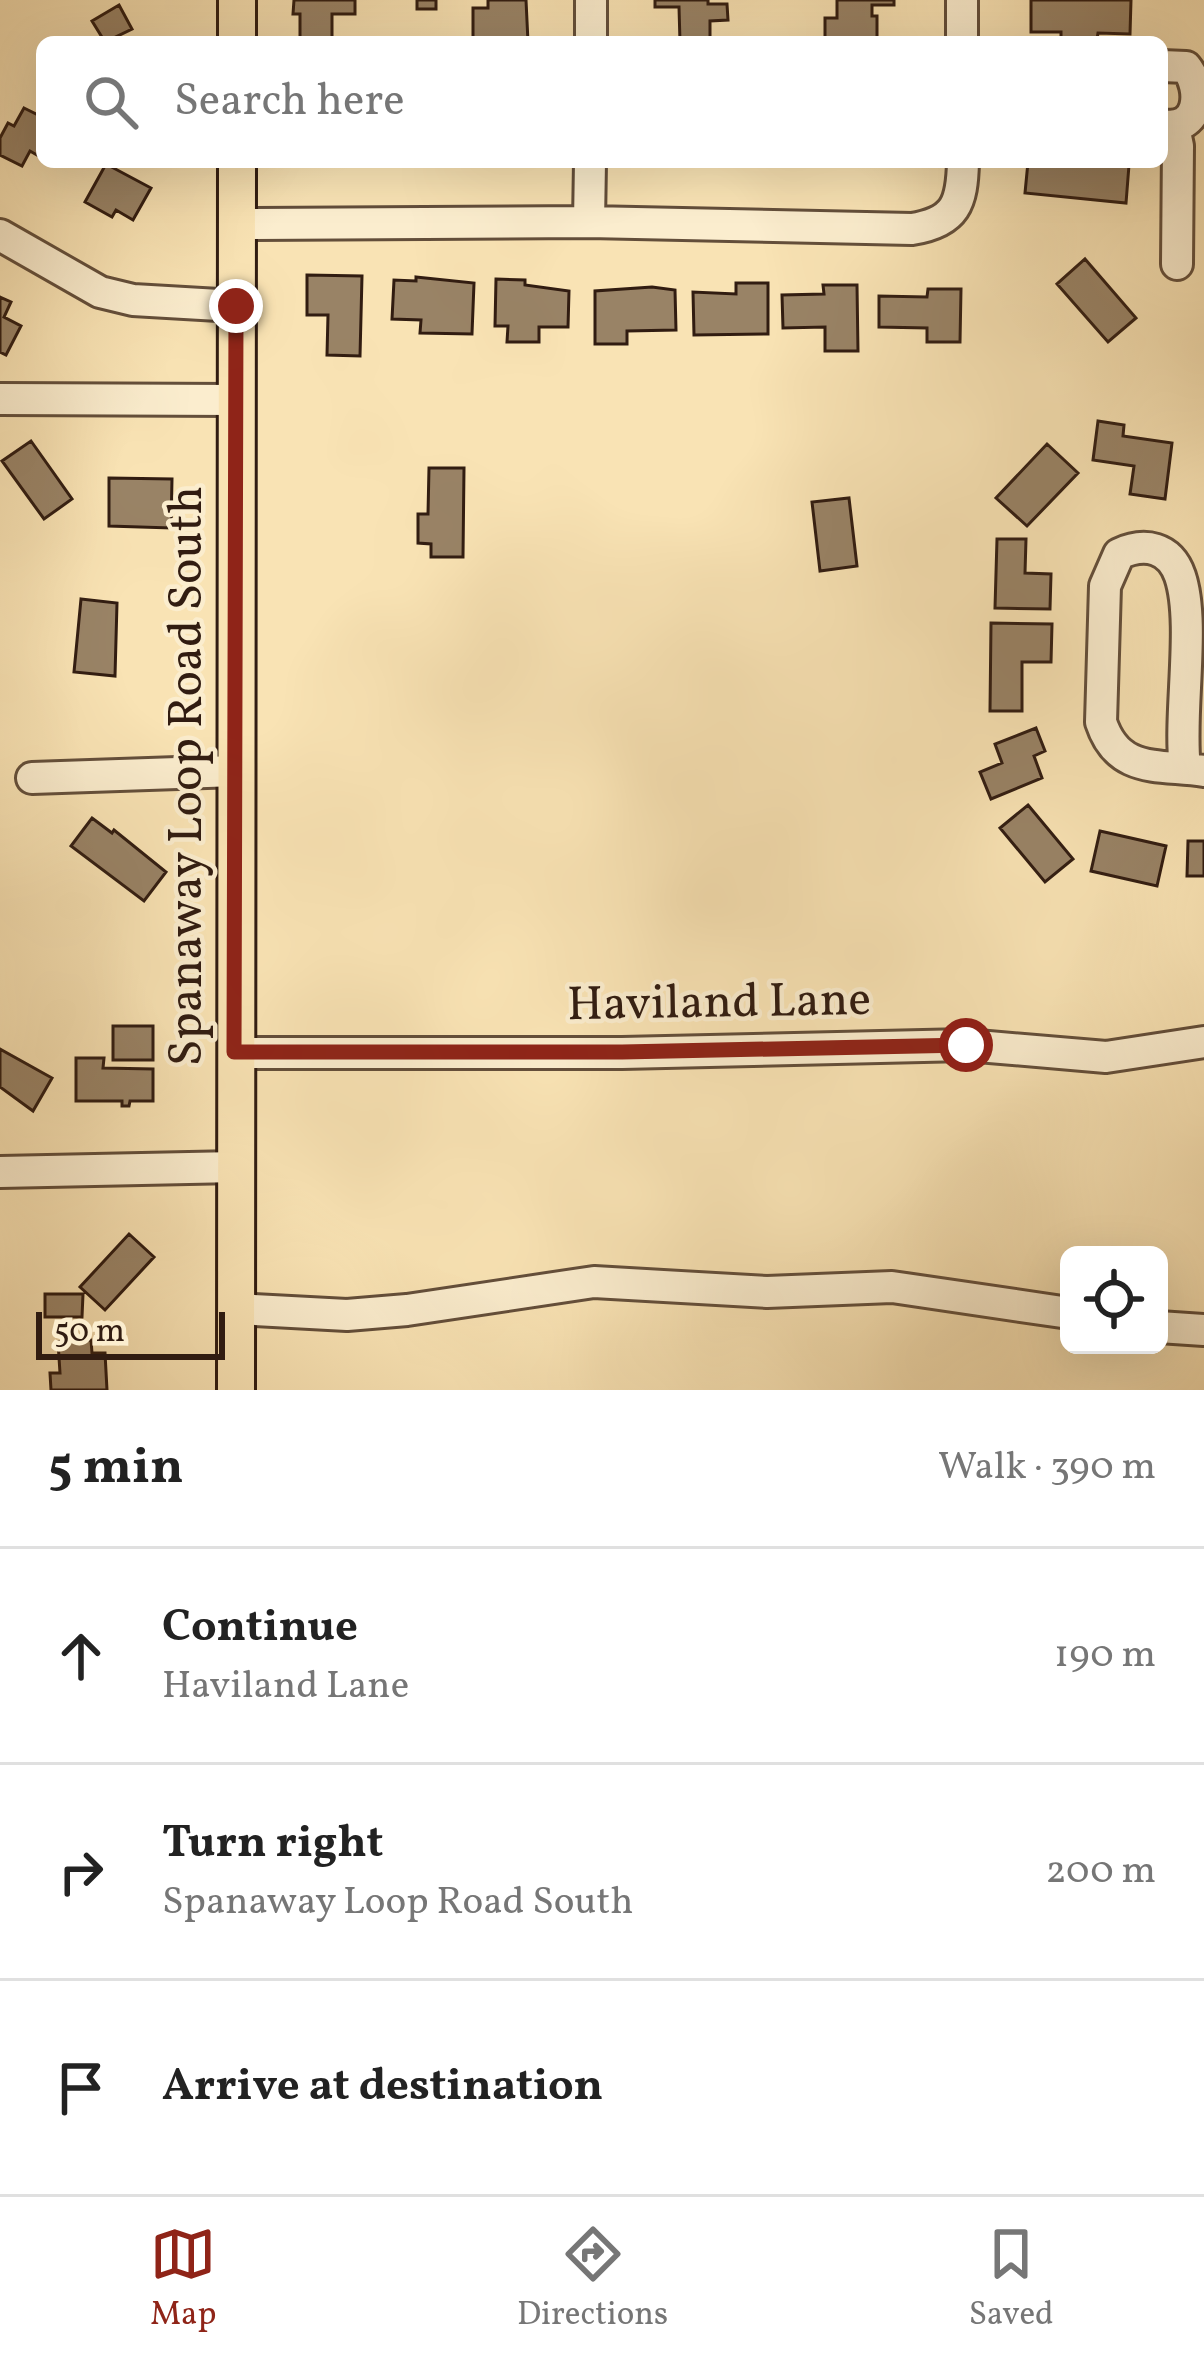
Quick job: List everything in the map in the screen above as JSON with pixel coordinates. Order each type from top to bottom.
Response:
[{"type":"main road","points":[[237,0],[237,36]]},
{"type":"main road","name":"Spanaway Loop Road South","points":[[236,1390],[237,168]]},
{"type":"street","points":[[591,0],[591,36]]},
{"type":"street","points":[[962,0],[962,36]]},
{"type":"street","points":[[1168,66],[1186,67],[1201,82],[1204,93],[1198,114],[1168,126],[1178,146],[1177,264]]},
{"type":"street","points":[[589,222],[590,168]]},
{"type":"street","points":[[237,224],[589,222],[882,231],[944,221],[958,202],[962,168]]},
{"type":"street","points":[[0,236],[100,292],[133,300],[236,306]]},
{"type":"street","points":[[0,399],[237,400]]},
{"type":"street","points":[[1150,547],[1166,553],[1182,580],[1194,770],[1146,765],[1121,756],[1106,737],[1101,722],[1105,586],[1119,554],[1150,547]]},
{"type":"street","points":[[32,778],[236,771]]},
{"type":"street","name":"Haviland Lane","points":[[234,1052],[622,1052],[966,1045],[1106,1057],[1204,1042]]},
{"type":"street","points":[[0,1172],[236,1167]]},
{"type":"street","points":[[236,1309],[347,1316],[594,1282],[767,1292],[892,1287],[1060,1312]]},
{"type":"street","points":[[1168,1328],[1204,1330]]},
{"type":"building","points":[[294,0],[355,0],[355,14],[332,14],[332,36],[300,36],[300,14],[293,14]]},
{"type":"building","points":[[417,0],[436,0],[436,9],[417,9]]},
{"type":"building","points":[[488,0],[526,0],[528,36],[473,36],[473,8],[488,8]]},
{"type":"building","points":[[655,0],[708,0],[708,4],[727,4],[728,20],[710,21],[710,36],[680,36],[679,7],[655,7]]},
{"type":"building","points":[[837,0],[894,0],[894,5],[872,5],[877,36],[825,36],[825,18],[837,18]]},
{"type":"building","points":[[1031,0],[1131,0],[1130,34],[1031,32]]},
{"type":"building","points":[[119,5],[132,29],[101,36],[92,21]]},
{"type":"building","points":[[24,108],[36,114],[36,154],[30,151],[22,166],[0,155],[0,138],[8,123],[14,126]]},
{"type":"building","points":[[104,168],[114,168],[151,188],[133,220],[116,210],[112,217],[85,202]]},
{"type":"building","points":[[1027,168],[1129,168],[1126,203],[1025,193]]},
{"type":"building","points":[[1085,259],[1136,318],[1108,342],[1057,284]]},
{"type":"building","points":[[307,275],[362,276],[360,356],[327,355],[328,315],[307,315]]},
{"type":"building","points":[[416,277],[474,283],[472,334],[420,333],[421,320],[392,319],[394,280],[416,281]]},
{"type":"building","points":[[496,279],[525,280],[525,285],[569,291],[568,327],[539,327],[539,342],[507,342],[508,326],[495,326]]},
{"type":"building","points":[[736,283],[768,283],[768,334],[694,335],[693,292],[736,294]]},
{"type":"building","points":[[823,285],[857,285],[858,351],[825,351],[825,327],[783,328],[782,295],[824,294]]},
{"type":"building","points":[[928,289],[961,289],[960,342],[927,342],[927,328],[879,327],[879,296],[927,297]]},
{"type":"building","points":[[675,290],[676,330],[627,331],[627,344],[595,344],[595,291]]},
{"type":"building","points":[[0,297],[11,302],[4,317],[21,326],[6,355],[0,352]]},
{"type":"building","points":[[1098,421],[1124,425],[1123,436],[1172,443],[1165,499],[1130,494],[1134,466],[1093,460]]},
{"type":"building","points":[[31,441],[72,499],[44,519],[2,461]]},
{"type":"building","points":[[1047,444],[1078,473],[1027,526],[996,498]]},
{"type":"building","points":[[429,468],[464,468],[463,557],[431,557],[431,544],[418,543],[418,514],[428,514]]},
{"type":"building","points":[[109,478],[172,479],[171,528],[109,526]]},
{"type":"building","points":[[849,498],[857,566],[820,571],[812,502]]},
{"type":"building","points":[[997,539],[1026,539],[1025,573],[1051,574],[1050,609],[995,608]]},
{"type":"building","points":[[81,599],[117,603],[115,676],[74,672]]},
{"type":"building","points":[[991,623],[1052,624],[1051,662],[1022,662],[1022,711],[990,711]]},
{"type":"building","points":[[1036,728],[1045,751],[1034,756],[1042,778],[991,799],[980,772],[1002,763],[995,744]]},
{"type":"building","points":[[1028,805],[1073,859],[1045,882],[1000,828]]},
{"type":"building","points":[[92,818],[166,872],[144,901],[71,846]]},
{"type":"building","points":[[1100,831],[1166,846],[1157,886],[1091,871]]},
{"type":"building","points":[[1188,841],[1204,841],[1204,876],[1187,876]]},
{"type":"building","points":[[113,1026],[153,1026],[153,1060],[113,1060]]},
{"type":"building","points":[[0,1049],[52,1078],[33,1111],[0,1087]]},
{"type":"building","points":[[76,1058],[104,1058],[103,1068],[153,1069],[153,1101],[130,1101],[129,1106],[122,1106],[122,1101],[76,1101]]},
{"type":"building","points":[[129,1234],[154,1257],[105,1310],[80,1287]]},
{"type":"building","points":[[45,1294],[83,1294],[82,1317],[45,1317]]},
{"type":"building","points":[[91,1340],[92,1353],[105,1353],[107,1390],[51,1390],[50,1373],[60,1373],[58,1342]]},
{"type":"route","points":[[236,306],[234,1052],[622,1052],[966,1045]]}]
